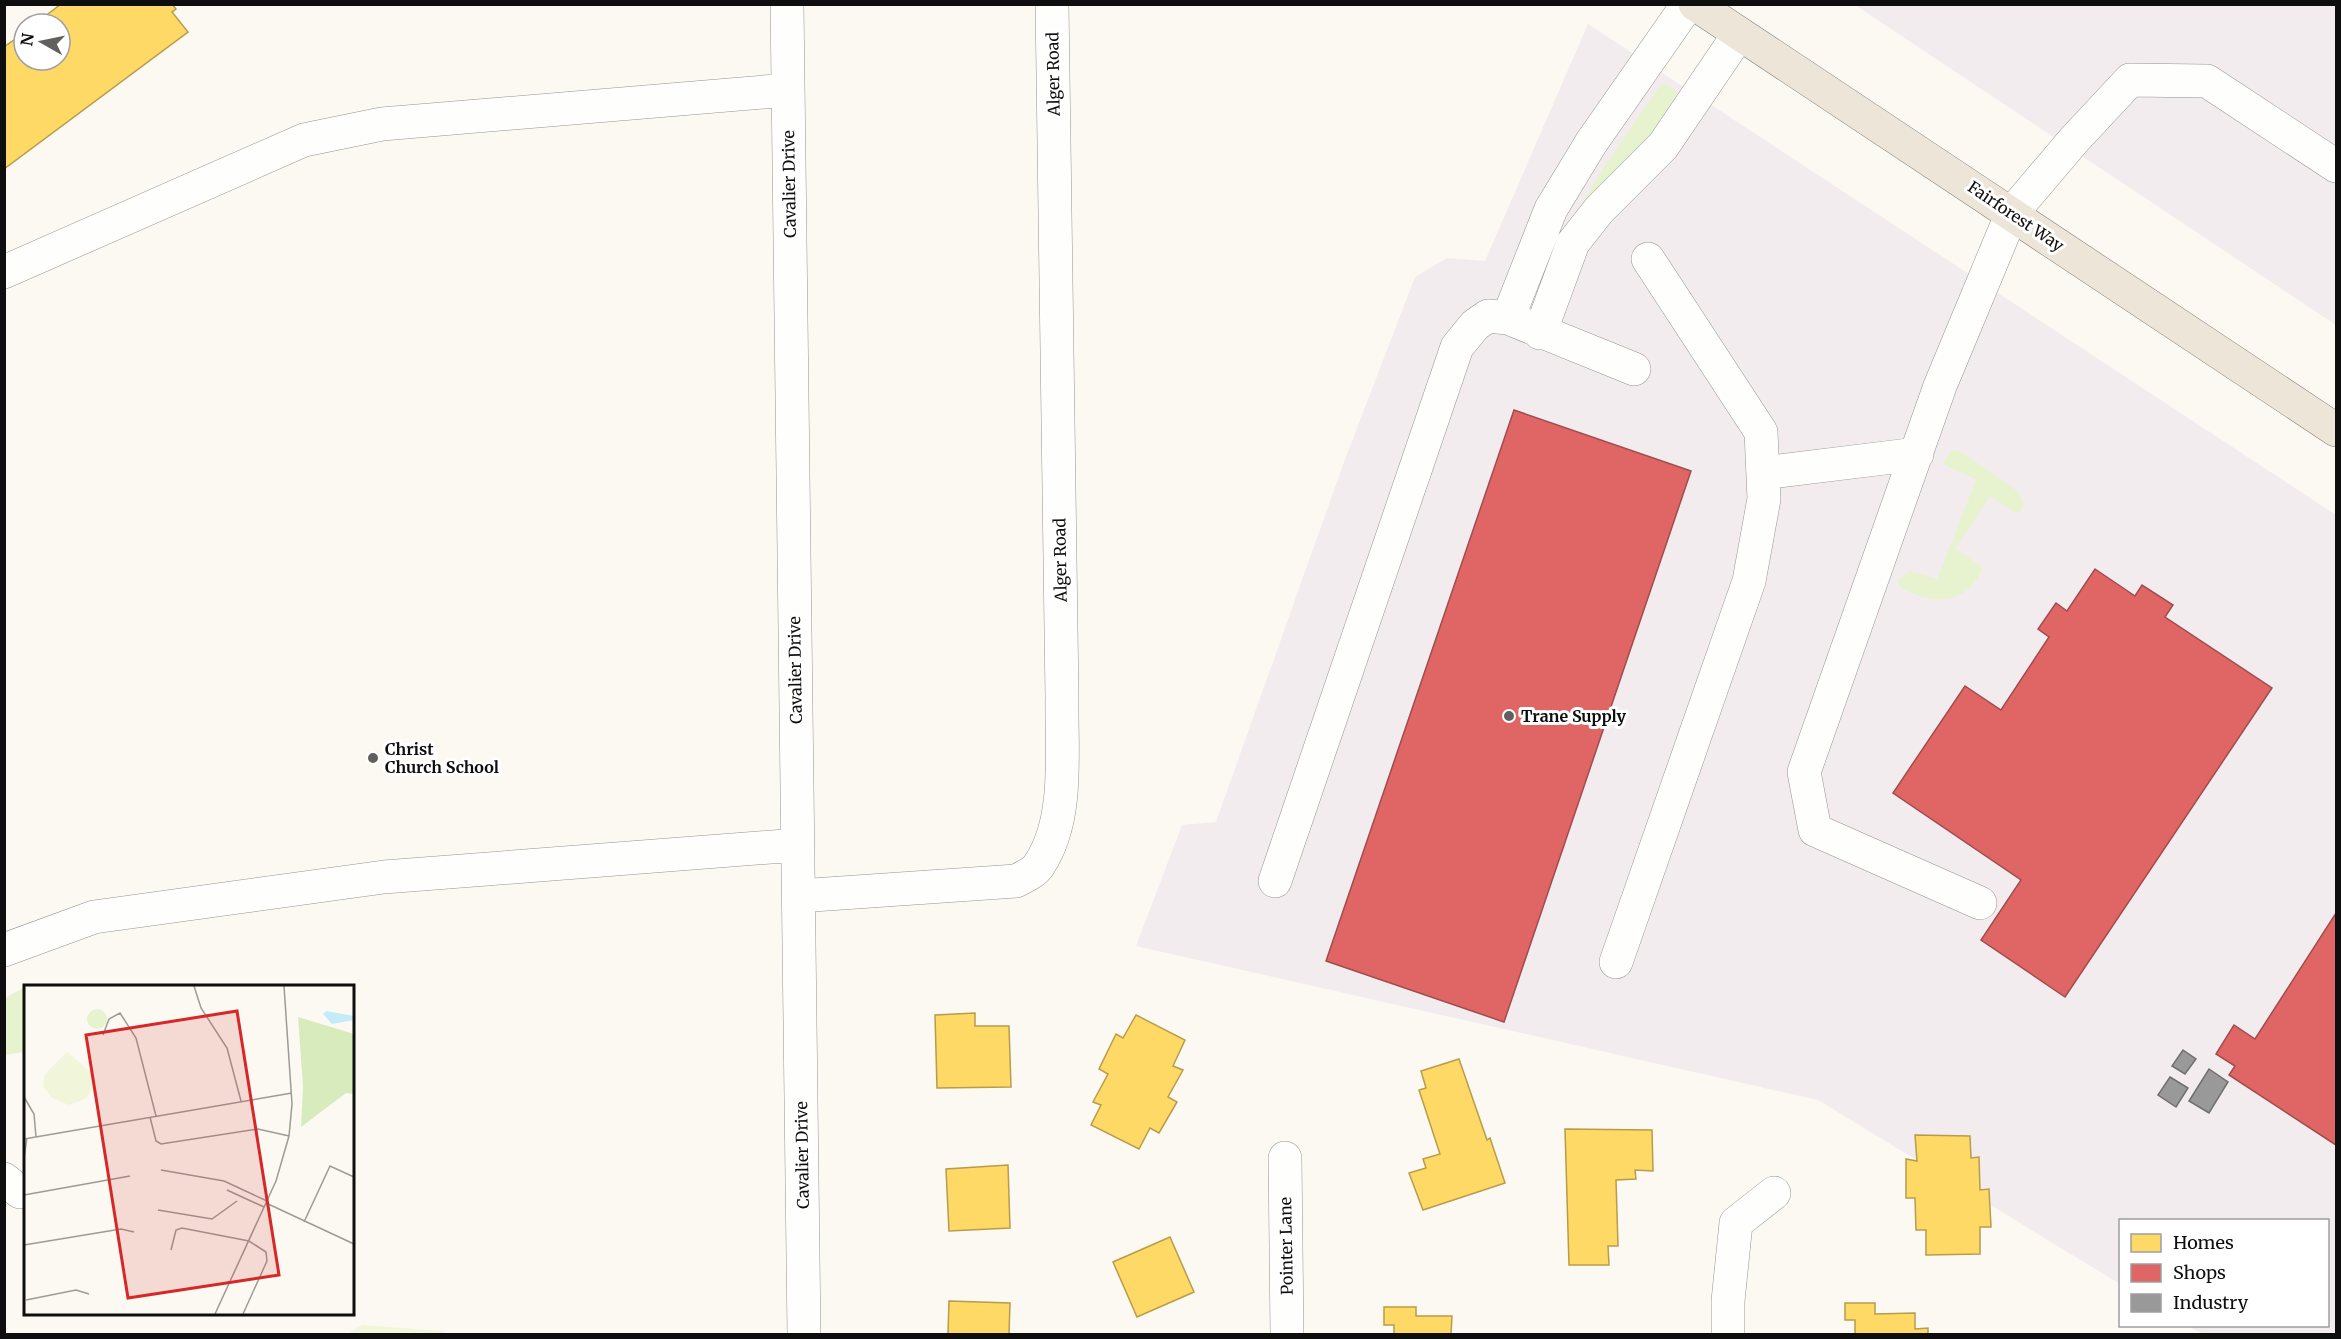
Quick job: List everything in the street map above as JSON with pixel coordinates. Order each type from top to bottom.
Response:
[{"type":"main road","name":"Fairforest Way","points":[[1700,6],[2337,430]]},
{"type":"street","name":"Cavalier Drive","points":[[787,4],[804,1335]]},
{"type":"street","name":"Alger Road","points":[[798,896],[1017,881],[1038,868],[1052,839],[1060,796],[1062,697],[1052,4]]},
{"type":"street","points":[[1508,318],[1551,209],[1591,143],[1700,6]]},
{"type":"street","points":[[1540,333],[1573,243],[1599,210],[1663,146],[1739,33]]},
{"type":"street","points":[[1980,903],[1815,830],[1804,772],[1940,386],[2012,213],[2074,140],[2130,80],[2207,81],[2337,166]]},
{"type":"street","points":[[4,272],[304,140],[382,124],[788,90]]},
{"type":"street","points":[[1616,962],[1749,581],[1764,499],[1761,432],[1648,259]]},
{"type":"street","points":[[1275,881],[1457,347],[1475,325],[1488,316],[1508,318],[1540,333],[1634,369]]},
{"type":"street","points":[[1763,473],[1917,454]]},
{"type":"street","points":[[4,950],[94,917],[384,877],[797,845]]},
{"type":"street","name":"Pointer Lane","points":[[1285,1158],[1287,1335]]},
{"type":"street","points":[[1728,1335],[1728,1301],[1736,1223],[1773,1193]]},
{"type":"shaded area","points":[[1855,5],[2336,5],[2336,325]]},
{"type":"shaded area","points":[[1588,24],[2336,515],[2336,1334],[2203,1334],[2190,1327],[2329,1327],[2329,1219],[2119,1219],[2119,1283],[1818,1100],[1136,946],[1182,825],[1216,822],[1344,462],[1415,277],[1447,258],[1485,261]]},
{"type":"green space","points":[[1661,84],[1673,88],[1680,98],[1653,141],[1581,207],[1597,177]]},
{"type":"green space","points":[[1952,450],[1962,452],[2017,491],[2024,504],[2021,511],[2016,513],[1990,496],[1956,549],[1981,566],[1982,571],[1966,591],[1947,599],[1936,599],[1902,589],[1897,581],[1909,571],[1937,579],[1976,479],[1944,465],[1944,460]]},
{"type":"green space","points":[[24,988],[24,1052],[5,1055],[5,998]]},
{"type":"green space","points":[[362,1325],[443,1331],[448,1334],[348,1334]]},
{"type":"building: Homes","points":[[61,4],[172,4],[176,9],[172,12],[188,32],[4,169],[4,47],[12,41],[12,72],[72,72],[72,12],[51,12]]},
{"type":"building: Homes","points":[[975,1013],[975,1026],[1009,1026],[1011,1087],[937,1088],[935,1015]]},
{"type":"building: Homes","points":[[1136,1015],[1185,1040],[1173,1066],[1183,1070],[1168,1097],[1177,1102],[1159,1133],[1150,1128],[1139,1149],[1091,1125],[1101,1105],[1093,1102],[1108,1074],[1099,1069],[1116,1034],[1123,1038]]},
{"type":"building: Homes","points":[[1459,1059],[1487,1140],[1490,1138],[1505,1183],[1423,1210],[1409,1173],[1426,1168],[1423,1159],[1440,1154],[1419,1090],[1426,1088],[1421,1071]]},
{"type":"building: Homes","points":[[1565,1129],[1652,1130],[1653,1171],[1635,1170],[1636,1179],[1616,1180],[1618,1246],[1608,1246],[1609,1265],[1569,1265]]},
{"type":"building: Homes","points":[[1915,1135],[1970,1136],[1971,1158],[1979,1157],[1980,1190],[1989,1189],[1991,1227],[1980,1227],[1980,1254],[1926,1255],[1926,1230],[1916,1230],[1915,1198],[1906,1198],[1906,1159],[1917,1161]]},
{"type":"building: Homes","points":[[1008,1165],[1010,1228],[949,1231],[946,1169]]},
{"type":"building: Homes","points":[[1170,1237],[1194,1292],[1137,1317],[1113,1262]]},
{"type":"building: Homes","points":[[949,1301],[1010,1303],[1009,1334],[948,1334]]},
{"type":"building: Homes","points":[[1845,1303],[1875,1303],[1875,1314],[1915,1313],[1915,1329],[1928,1328],[1928,1334],[1855,1334],[1855,1320],[1845,1320]]},
{"type":"building: Homes","points":[[1384,1307],[1416,1307],[1416,1316],[1452,1316],[1451,1334],[1394,1334],[1394,1325],[1384,1325]]},
{"type":"building: Shops","name":"Trane Supply","points":[[1514,410],[1691,471],[1504,1022],[1326,961]]},
{"type":"building: Shops","points":[[2095,569],[2135,596],[2142,585],[2173,605],[2165,617],[2272,688],[2065,997],[1981,940],[2021,880],[1893,793],[1965,686],[2001,710],[2049,637],[2038,629],[2056,603],[2067,611]]},
{"type":"building: Shops","points":[[2336,913],[2336,1145],[2229,1075],[2235,1066],[2216,1054],[2234,1025],[2255,1039]]},
{"type":"building: Industry","points":[[2183,1050],[2196,1059],[2185,1074],[2172,1066]]},
{"type":"building: Industry","points":[[2209,1069],[2228,1082],[2209,1113],[2189,1101]]},
{"type":"building: Industry","points":[[2170,1077],[2188,1088],[2176,1107],[2158,1095]]},
{"type":"place","name":"Trane Supply","points":[[1509,716]]},
{"type":"place","name":"Christ Church School","points":[[373,758]]}]
